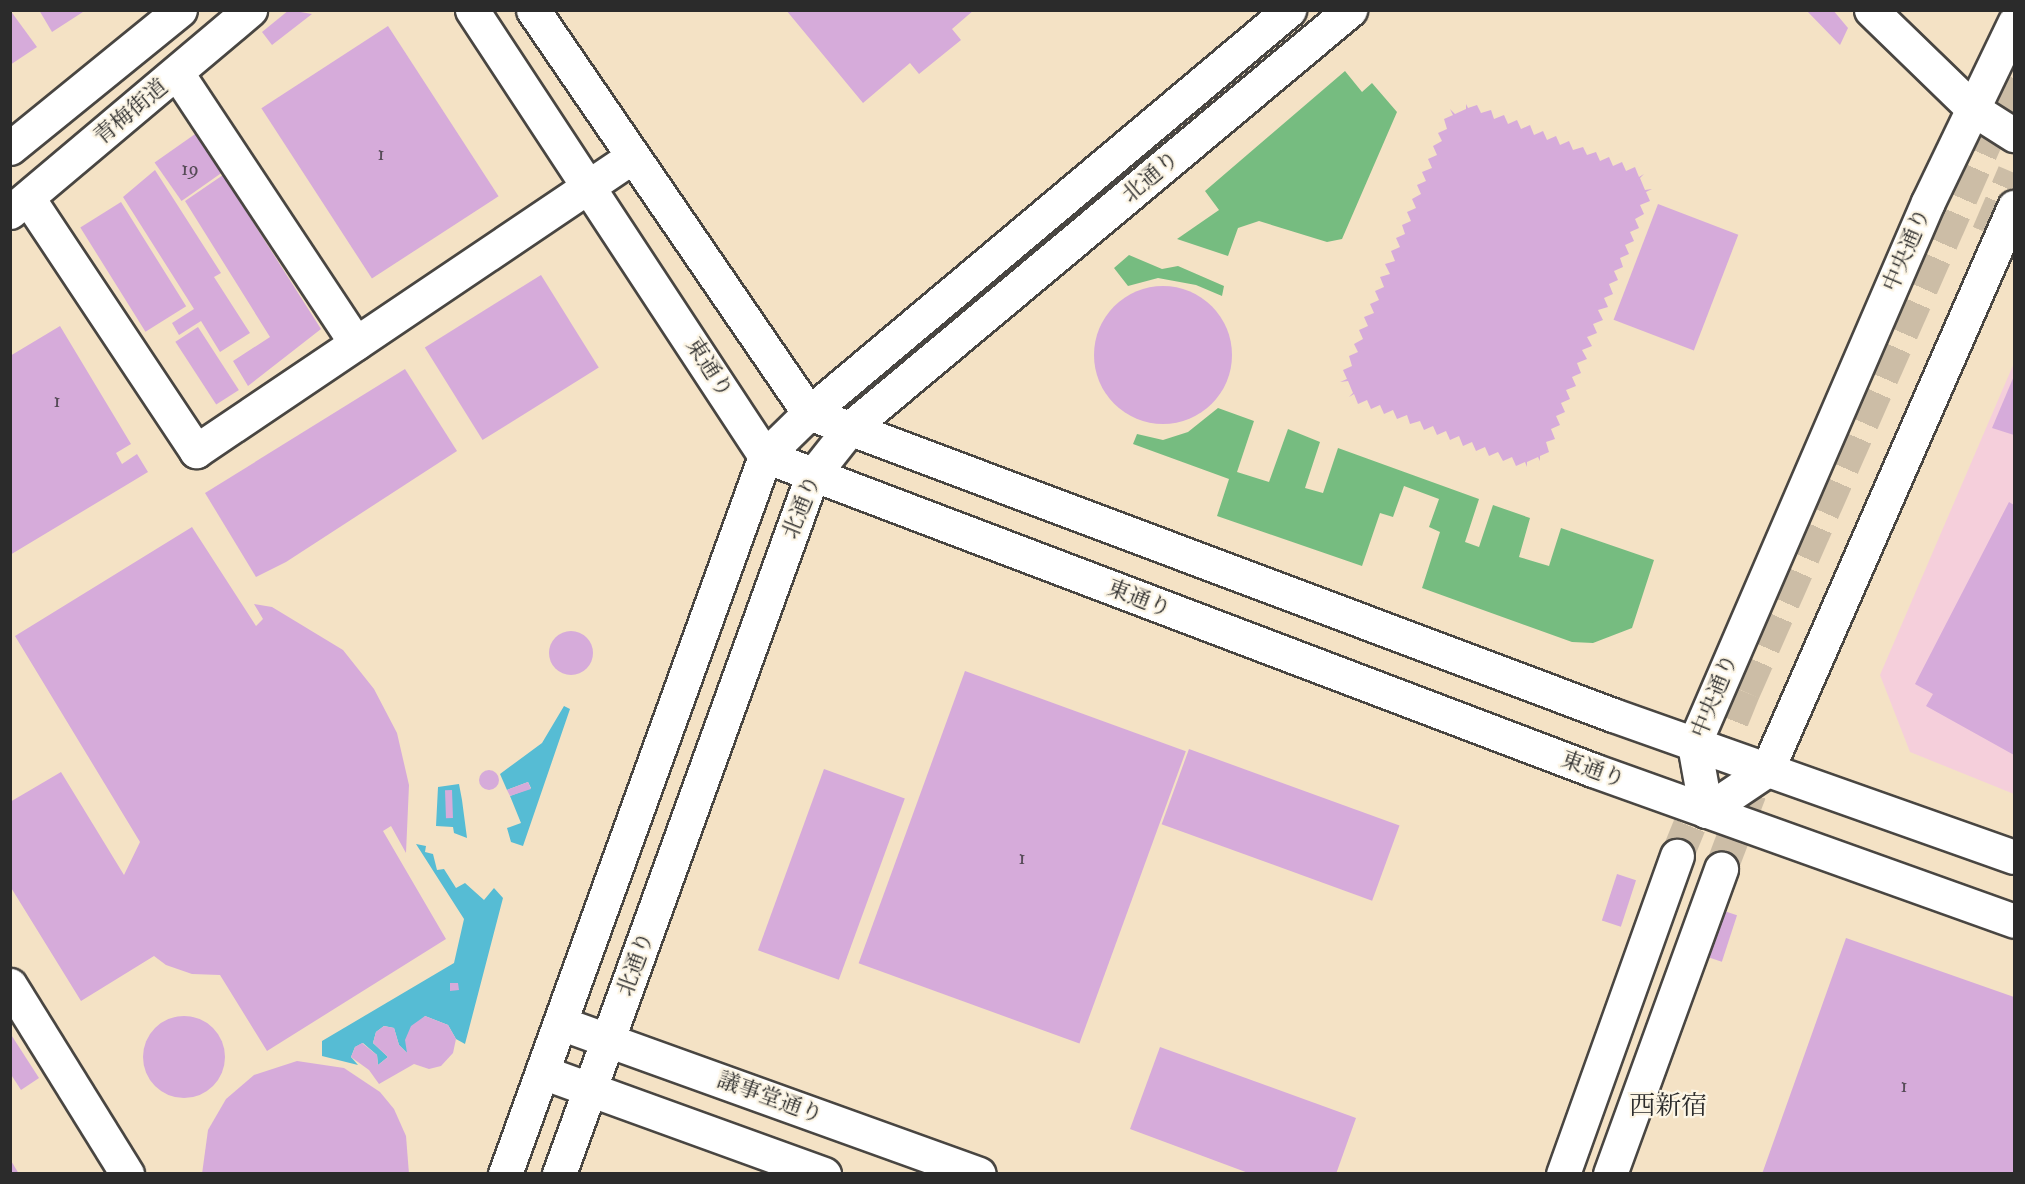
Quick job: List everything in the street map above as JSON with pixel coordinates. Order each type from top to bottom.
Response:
[{"type":"main road","name":"青梅街道","points":[[10,148],[180,10]]},
{"type":"main road","name":"青梅街道","points":[[19,205],[250,10]]},
{"type":"main road","name":"東通り","points":[[472,10],[765,456],[812,476],[1707,811],[2014,921]]},
{"type":"main road","points":[[533,10],[632,158],[809,413],[1694,744],[2014,857]]},
{"type":"main road","name":"北通り","points":[[505,1173],[765,456],[809,413],[1289,10]]},
{"type":"main road","name":"北通り","points":[[559,1173],[812,476],[850,428],[1350,10]]},
{"type":"main road","points":[[1871,10],[1973,109],[2014,135]]},
{"type":"main road","name":"中央通り","points":[[1707,811],[1694,744],[1928,202],[2014,23]]},
{"type":"main road","points":[[177,73],[357,343]]},
{"type":"main road","points":[[19,205],[196,451],[632,158]]},
{"type":"main road","points":[[1707,811],[1767,770],[2014,207]]},
{"type":"main road","points":[[1563,1173],[1677,856]]},
{"type":"main road","points":[[1610,1173],[1721,869]]},
{"type":"main road","points":[[10,985],[127,1173]]},
{"type":"main road","name":"議事堂通り","points":[[560,1023],[980,1173]]},
{"type":"main road","points":[[542,1072],[824,1173]]},
{"type":"shaded area","points":[[2014,363],[2014,794],[1910,752],[1880,675]]},
{"type":"green space","points":[[1345,71],[1362,92],[1372,83],[1397,112],[1342,239],[1327,242],[1259,221],[1238,228],[1228,256],[1177,239],[1219,210],[1205,191]]},
{"type":"green space","points":[[1129,255],[1162,269],[1178,266],[1224,286],[1222,296],[1196,285],[1158,278],[1128,286],[1114,268]]},
{"type":"green space","points":[[1218,408],[1254,421],[1237,472],[1269,482],[1288,429],[1320,442],[1305,488],[1323,493],[1338,448],[1479,499],[1465,542],[1479,547],[1493,505],[1530,518],[1519,557],[1549,566],[1561,528],[1654,560],[1632,628],[1593,643],[1572,642],[1422,588],[1440,532],[1429,527],[1439,499],[1404,486],[1393,517],[1380,513],[1362,566],[1217,516],[1229,479],[1133,444],[1137,434],[1163,440],[1188,432]]},
{"type":"water","points":[[564,706],[570,709],[523,846],[511,842],[507,828],[521,823],[510,796],[531,788],[528,782],[507,790],[500,774],[542,743]]},
{"type":"water","points":[[459,784],[467,838],[454,833],[453,827],[436,826],[438,787]]},
{"type":"water","points":[[416,844],[426,846],[425,852],[433,854],[437,870],[444,869],[456,888],[465,883],[484,900],[494,888],[503,898],[465,1044],[456,1039],[448,1025],[425,1016],[407,1053],[399,1045],[394,1028],[384,1026],[376,1032],[373,1043],[388,1057],[378,1065],[377,1055],[363,1043],[355,1047],[351,1057],[358,1065],[322,1056],[322,1041],[454,963],[464,919]]},
{"type":"building","points":[[10,10],[37,47],[10,65]]},
{"type":"building","points":[[39,10],[86,10],[52,32]]},
{"type":"building","points":[[289,10],[312,14],[272,45],[262,32]]},
{"type":"building","points":[[786,10],[974,10],[952,29],[961,40],[919,74],[910,63],[863,103]]},
{"type":"building","points":[[1806,10],[1833,10],[1848,28],[1840,45]]},
{"type":"building","points":[[388,26],[499,196],[372,278],[261,108]]},
{"type":"building","points":[[1466,104],[1468,108],[1477,105],[1481,113],[1491,110],[1494,119],[1504,115],[1508,124],[1517,120],[1521,129],[1530,125],[1534,135],[1543,131],[1547,140],[1556,136],[1560,145],[1569,141],[1573,150],[1583,147],[1587,155],[1596,152],[1600,161],[1609,157],[1613,166],[1622,162],[1626,171],[1635,167],[1639,177],[1644,174],[1640,178],[1645,190],[1652,189],[1646,192],[1650,201],[1640,205],[1644,214],[1635,219],[1639,228],[1630,232],[1634,241],[1625,245],[1629,254],[1620,258],[1623,267],[1614,271],[1618,280],[1609,284],[1613,294],[1604,298],[1608,307],[1598,310],[1603,320],[1593,324],[1597,333],[1587,337],[1592,346],[1582,350],[1587,359],[1577,363],[1581,373],[1572,377],[1576,386],[1566,390],[1570,399],[1561,403],[1565,412],[1556,416],[1560,425],[1551,429],[1555,439],[1546,442],[1549,452],[1540,456],[1540,461],[1538,457],[1527,462],[1527,467],[1525,462],[1516,466],[1512,457],[1503,461],[1498,452],[1489,456],[1485,447],[1476,451],[1472,442],[1463,446],[1459,436],[1450,440],[1446,431],[1437,435],[1433,426],[1424,430],[1420,421],[1410,424],[1407,415],[1397,419],[1393,410],[1384,414],[1380,405],[1371,409],[1367,400],[1358,404],[1354,394],[1349,397],[1353,393],[1348,381],[1340,382],[1347,379],[1343,370],[1352,366],[1349,356],[1358,352],[1354,344],[1363,339],[1359,330],[1368,326],[1364,317],[1374,313],[1370,304],[1379,300],[1375,291],[1384,287],[1380,277],[1390,274],[1385,264],[1395,261],[1391,251],[1400,247],[1396,238],[1405,234],[1402,225],[1411,221],[1407,212],[1416,208],[1412,199],[1421,194],[1417,185],[1426,181],[1422,172],[1432,168],[1428,159],[1437,155],[1433,146],[1442,141],[1438,133],[1447,129],[1444,119],[1453,115],[1450,109],[1455,114],[1466,109]]},
{"type":"building","points":[[198,132],[225,171],[182,201],[155,162]]},
{"type":"building","points":[[155,170],[221,273],[214,277],[250,333],[220,352],[201,321],[179,335],[172,323],[194,309],[123,197]]},
{"type":"building","points":[[223,175],[321,329],[248,386],[233,361],[270,337],[185,201]]},
{"type":"building","points":[[121,202],[186,306],[145,332],[80,227]]},
{"type":"building","points":[[1658,204],[1738,235],[1694,351],[1614,320]]},
{"type":"building","points":[[541,275],[599,367],[483,440],[425,348]]},
{"type":"building","points":[[1163,286],[1189,291],[1212,306],[1227,329],[1232,355],[1227,381],[1212,404],[1189,419],[1163,424],[1137,419],[1114,404],[1099,381],[1094,355],[1099,329],[1114,306],[1137,291]]},
{"type":"building","points":[[60,326],[131,444],[116,453],[122,464],[137,454],[148,472],[10,555],[10,356]]},
{"type":"building","points":[[198,327],[239,390],[216,405],[175,342]]},
{"type":"building","points":[[405,369],[457,451],[286,562],[256,577],[205,493]]},
{"type":"building","points":[[2014,376],[2014,435],[1992,428]]},
{"type":"building","points":[[2009,502],[2014,505],[2014,755],[1926,706],[1933,694],[1915,684]]},
{"type":"building","points":[[192,527],[256,626],[263,619],[254,604],[272,607],[343,650],[374,689],[397,733],[409,785],[406,853],[391,826],[383,831],[446,939],[267,1051],[220,975],[192,974],[166,965],[154,956],[81,1001],[10,886],[10,802],[61,772],[124,875],[140,842],[15,636]]},
{"type":"building","points":[[571,631],[580,632],[587,637],[592,644],[592,662],[587,669],[580,674],[571,675],[562,674],[555,669],[550,662],[549,653],[550,644],[555,637],[562,632]]},
{"type":"building","points":[[965,671],[1186,751],[1079,1044],[859,963]]},
{"type":"building","points":[[1189,749],[1399,826],[1372,901],[1162,824]]},
{"type":"building","points":[[824,769],[905,798],[839,980],[758,950]]},
{"type":"building","points":[[485,770],[493,770],[499,776],[499,784],[493,790],[485,790],[479,784],[479,776]]},
{"type":"building","points":[[528,782],[531,789],[510,796],[507,790]]},
{"type":"building","points":[[445,790],[452,790],[453,818],[446,818]]},
{"type":"building","points":[[1617,874],[1636,880],[1621,927],[1602,921]]},
{"type":"building","points":[[1718,909],[1737,915],[1722,962],[1703,956]]},
{"type":"building","points":[[1846,938],[2014,997],[2014,1174],[1762,1174]]},
{"type":"building","points":[[450,983],[458,983],[459,990],[450,991]]},
{"type":"building","points":[[184,1016],[200,1019],[213,1028],[222,1041],[225,1057],[222,1073],[213,1086],[200,1095],[184,1098],[168,1095],[155,1086],[146,1073],[143,1057],[146,1041],[155,1028],[168,1019]]},
{"type":"building","points":[[425,1016],[448,1025],[456,1039],[453,1053],[441,1066],[429,1069],[414,1064],[379,1084],[369,1070],[351,1057],[355,1047],[362,1043],[377,1055],[378,1065],[388,1057],[373,1043],[376,1032],[384,1026],[394,1028],[399,1045],[407,1053],[405,1040],[411,1026]]},
{"type":"building","points":[[10,1033],[39,1078],[21,1090],[10,1073]]},
{"type":"building","points":[[1160,1047],[1356,1118],[1336,1174],[1251,1174],[1130,1129]]},
{"type":"building","points":[[297,1061],[344,1068],[380,1092],[394,1109],[406,1136],[409,1174],[202,1174],[208,1130],[226,1099],[254,1075]]},
{"type":"building","points":[[10,1159],[19,1174],[10,1174]]},
{"type":"tunnel","points":[[1677,856],[1744,691],[2014,77]]},
{"type":"tunnel","points":[[1988,233],[2014,172]]},
{"type":"tunnel","points":[[1721,869],[1761,763]]},
{"type":"district","name":"西新宿","points":[[1668,1107]]}]
